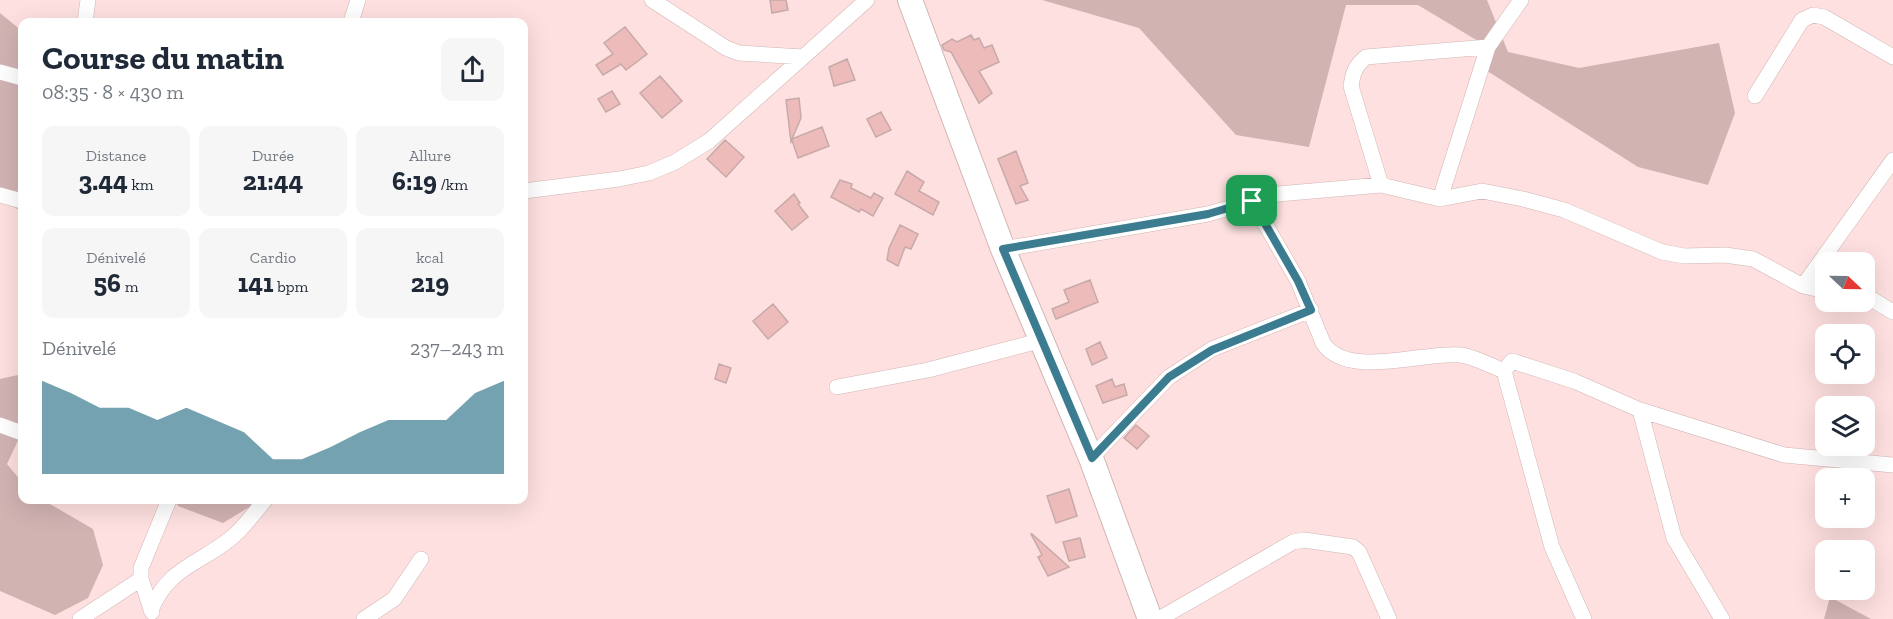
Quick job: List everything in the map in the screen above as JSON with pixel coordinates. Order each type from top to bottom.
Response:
[{"type":"main road","points":[[910,0],[1003,249],[1092,458],[1150,619]]},
{"type":"street","points":[[86,18],[88,0]]},
{"type":"street","points":[[352,18],[358,0]]},
{"type":"street","points":[[652,0],[726,48],[739,53],[803,57]]},
{"type":"street","points":[[528,190],[619,179],[649,173],[675,162],[709,141],[867,0]]},
{"type":"street","points":[[1440,200],[1488,47],[1521,0]]},
{"type":"street","points":[[1755,96],[1802,20],[1813,15],[1824,17],[1893,57]]},
{"type":"street","points":[[1381,185],[1351,86],[1358,63],[1366,57],[1488,47]]},
{"type":"street","points":[[0,72],[18,77]]},
{"type":"street","points":[[1803,286],[1893,160]]},
{"type":"street","points":[[1003,249],[1208,214],[1278,194],[1381,185],[1440,200],[1482,191],[1523,199],[1564,210],[1662,252],[1684,256],[1725,255],[1753,259],[1803,286],[1815,289]]},
{"type":"street","points":[[0,195],[18,200]]},
{"type":"street","points":[[1252,201],[1298,281],[1323,343],[1338,356],[1359,361],[1384,362],[1461,355],[1504,371]]},
{"type":"street","points":[[1875,301],[1893,312]]},
{"type":"street","points":[[1092,458],[1169,377],[1212,350],[1311,310]]},
{"type":"street","points":[[837,387],[928,370],[1043,340]]},
{"type":"street","points":[[1504,371],[1512,361],[1536,368],[1574,381],[1640,410],[1784,455],[1893,465]]},
{"type":"street","points":[[1504,371],[1552,547],[1584,619]]},
{"type":"street","points":[[1640,410],[1674,538],[1722,619]]},
{"type":"street","points":[[0,425],[18,432]]},
{"type":"street","points":[[153,614],[141,579],[144,558],[167,504]]},
{"type":"street","points":[[153,614],[160,591],[171,578],[232,538],[262,504]]},
{"type":"street","points":[[1159,619],[1293,542],[1304,540],[1353,547],[1359,552],[1389,619]]},
{"type":"street","points":[[364,619],[394,599],[421,559]]},
{"type":"street","points":[[80,619],[141,579]]},
{"type":"shaded area","points":[[1042,0],[1487,0],[1508,52],[1579,68],[1719,43],[1735,113],[1708,185],[1638,167],[1481,67],[1488,47],[1418,5],[1346,5],[1309,147],[1236,135],[1139,28]]},
{"type":"shaded area","points":[[0,13],[18,28],[18,209],[0,198]]},
{"type":"shaded area","points":[[18,375],[18,441],[7,464],[18,477],[18,504],[50,504],[93,529],[103,565],[88,598],[55,615],[0,591],[0,379]]},
{"type":"shaded area","points":[[177,504],[254,504],[223,523]]},
{"type":"shaded area","points":[[1829,600],[1836,600],[1871,619],[1824,619]]},
{"type":"building","points":[[770,0],[786,0],[788,10],[772,13]]},
{"type":"building","points":[[625,27],[647,54],[626,70],[621,64],[603,75],[596,65],[613,54],[604,43]]},
{"type":"building","points":[[971,35],[974,40],[979,38],[984,48],[992,45],[999,62],[979,71],[992,93],[979,103],[951,52],[944,50],[942,45],[952,39],[957,42]]},
{"type":"building","points":[[847,59],[855,80],[834,86],[829,67]]},
{"type":"building","points":[[660,76],[682,101],[662,118],[640,93]]},
{"type":"building","points":[[612,91],[620,104],[606,112],[598,99]]},
{"type":"building","points":[[799,98],[801,118],[792,139],[822,127],[829,146],[798,158],[792,140],[791,142],[786,100]]},
{"type":"building","points":[[881,112],[891,130],[876,137],[867,119]]},
{"type":"building","points":[[725,140],[744,157],[726,177],[707,159]]},
{"type":"building","points":[[1016,151],[1028,183],[1020,186],[1028,200],[1016,204],[998,159]]},
{"type":"building","points":[[907,171],[924,182],[919,191],[939,202],[933,215],[895,194]]},
{"type":"building","points":[[840,180],[852,184],[851,188],[871,198],[874,193],[883,198],[873,216],[861,209],[859,212],[831,197]]},
{"type":"building","points":[[794,194],[808,217],[792,230],[775,211]]},
{"type":"building","points":[[900,225],[918,234],[911,249],[905,247],[898,266],[887,260],[889,248]]},
{"type":"building","points":[[1090,280],[1098,302],[1056,319],[1052,309],[1069,302],[1064,290]]},
{"type":"building","points":[[773,304],[788,322],[768,339],[753,321]]},
{"type":"building","points":[[1100,342],[1107,358],[1092,365],[1086,349]]},
{"type":"building","points":[[719,364],[731,368],[726,383],[715,379]]},
{"type":"building","points":[[1112,379],[1115,387],[1124,384],[1127,395],[1103,403],[1096,386]]},
{"type":"building","points":[[1136,425],[1149,436],[1137,449],[1124,438]]},
{"type":"building","points":[[1069,489],[1077,516],[1056,523],[1047,496]]},
{"type":"building","points":[[1031,534],[1069,567],[1048,576],[1038,557],[1042,555]]},
{"type":"building","points":[[1080,538],[1085,557],[1069,561],[1063,542]]},
{"type":"route","points":[[1252,201],[1298,281],[1311,310],[1212,350],[1169,377],[1092,458],[1003,249],[1208,214],[1252,201]]}]
